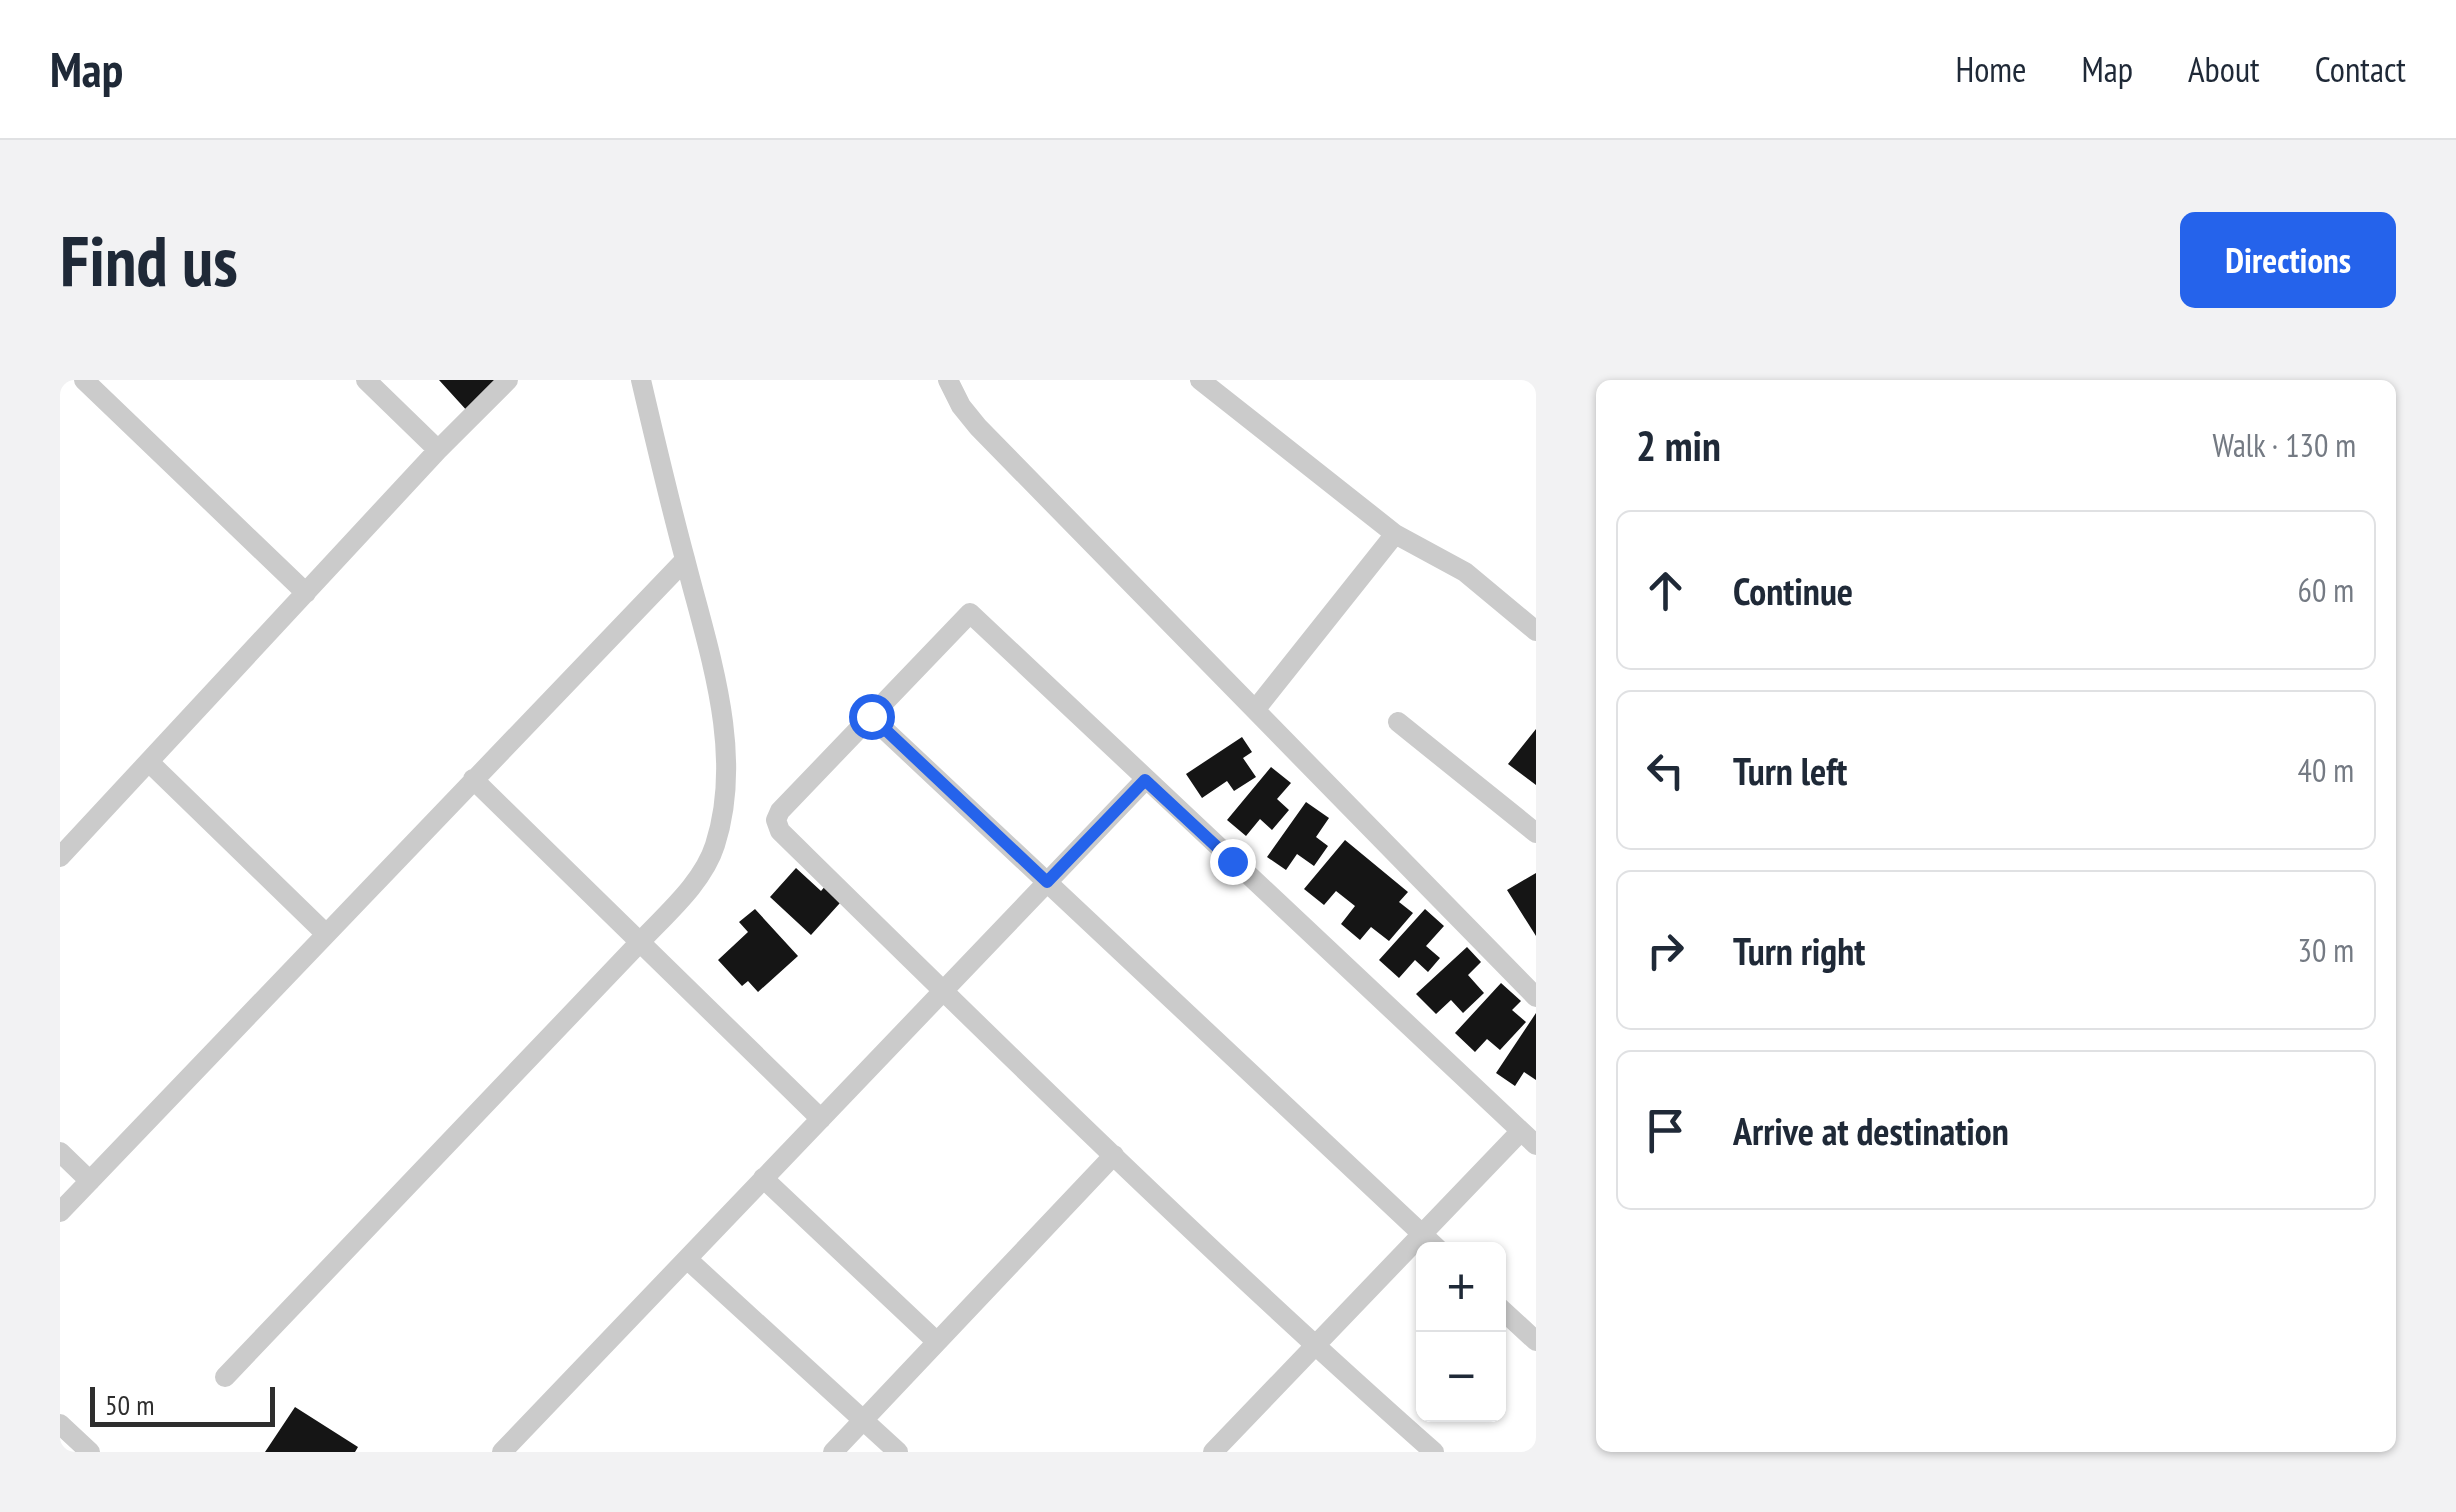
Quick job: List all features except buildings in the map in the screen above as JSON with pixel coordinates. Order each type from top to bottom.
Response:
[{"type":"street","points":[[84,380],[306,593]]},
{"type":"street","points":[[366,380],[438,450]]},
{"type":"street","points":[[60,858],[438,450],[508,380]]},
{"type":"street","points":[[225,1377],[640,942],[692,884],[714,848],[724,803],[725,742],[712,662],[640,380]]},
{"type":"street","points":[[948,380],[978,427],[1536,997]]},
{"type":"street","points":[[1200,380],[1396,534],[1465,572],[1536,631]]},
{"type":"street","points":[[1255,710],[1396,534]]},
{"type":"street","points":[[60,1212],[685,560]]},
{"type":"street","points":[[1212,1452],[1313,1345],[1421,1234],[1528,1138],[970,612],[780,811],[776,820],[780,832],[1313,1345],[1434,1452]]},
{"type":"street","points":[[871,716],[1430,1242]]},
{"type":"street","points":[[1398,722],[1536,834]]},
{"type":"street","points":[[148,762],[326,934]]},
{"type":"street","points":[[472,779],[821,1119]]},
{"type":"street","points":[[502,1452],[1145,780]]},
{"type":"street","points":[[60,1152],[90,1180]]},
{"type":"street","points":[[833,1452],[1114,1154]]},
{"type":"street","points":[[764,1178],[937,1342]]},
{"type":"street","points":[[686,1259],[898,1452]]},
{"type":"street","points":[[1506,1313],[1536,1341]]},
{"type":"street","points":[[60,1424],[90,1452]]},
{"type":"route","points":[[871,716],[1047,882],[1145,780],[1232,861]]}]
